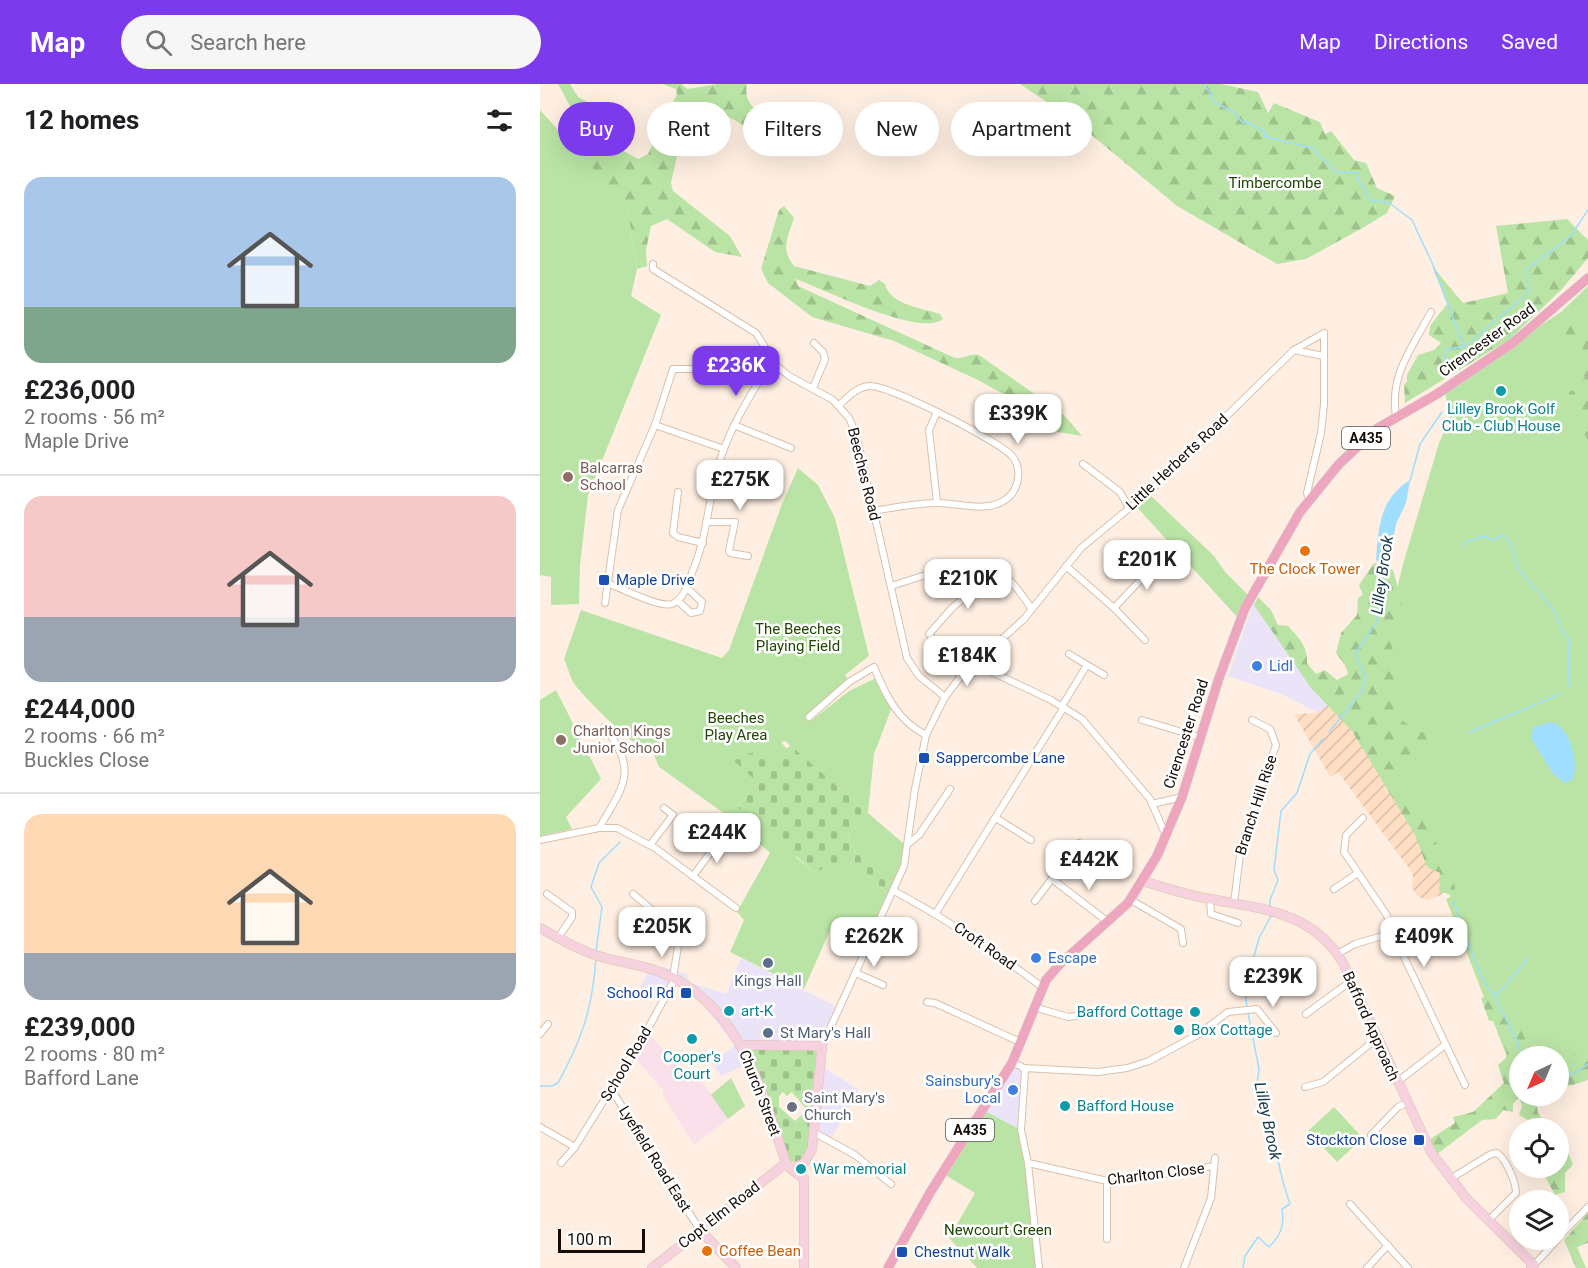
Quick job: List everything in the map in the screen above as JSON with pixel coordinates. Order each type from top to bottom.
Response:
[{"type":"main road","name":"Cirencester Road","points":[[888,1268],[931,1191],[1011,1063],[1042,987],[1060,964],[1131,900],[1143,880],[1166,836],[1182,797],[1199,737],[1249,599],[1310,500],[1353,451],[1378,428],[1437,394],[1514,342],[1588,278]]},
{"type":"street","name":"Beeches Road","points":[[653,264],[653,269],[756,333],[764,342],[774,362],[784,373],[839,405],[856,434],[909,662],[919,676],[945,697]]},
{"type":"street","points":[[1396,417],[1393,398],[1395,380],[1431,312]]},
{"type":"street","name":"Little Herberts Road","points":[[822,1046],[904,866],[915,789],[926,735],[945,697],[961,676],[1032,609],[1081,548],[1150,491],[1294,350],[1324,333],[1323,356]]},
{"type":"street","points":[[813,388],[825,359],[823,352],[814,343]]},
{"type":"street","points":[[1294,350],[1323,356],[1324,404],[1321,433],[1307,493],[1310,500]]},
{"type":"street","points":[[678,601],[686,587],[703,543],[718,466],[724,449],[734,425],[767,368],[774,362]]},
{"type":"street","points":[[605,603],[618,510],[655,425],[673,369],[696,369]]},
{"type":"street","points":[[839,405],[858,389],[875,386],[937,412],[1010,454],[1017,465],[1018,476],[1012,494],[998,504],[983,506],[937,503],[874,511]]},
{"type":"street","points":[[937,412],[929,430],[937,503]]},
{"type":"street","points":[[655,425],[724,449]]},
{"type":"street","points":[[734,425],[791,448]]},
{"type":"street","points":[[1083,464],[1120,492],[1129,508]]},
{"type":"street","points":[[678,492],[673,533],[678,537],[703,543]]},
{"type":"street","points":[[706,522],[735,522],[729,544],[730,553],[748,556]]},
{"type":"street","points":[[1114,608],[1162,557]]},
{"type":"street","points":[[1066,566],[1114,608],[1145,640]]},
{"type":"street","points":[[891,586],[951,567]]},
{"type":"street","points":[[961,676],[929,634],[952,608],[993,574],[999,573],[1004,575],[1032,609]]},
{"type":"street","points":[[607,583],[661,604],[678,601]]},
{"type":"street","points":[[678,601],[691,613],[700,611],[702,602],[686,587]]},
{"type":"street","points":[[1069,654],[1104,675]]},
{"type":"street","points":[[975,664],[1063,707],[1088,725],[1152,804],[1166,836]]},
{"type":"street","points":[[936,913],[996,818],[1087,664]]},
{"type":"street","points":[[809,717],[849,682],[874,667],[898,715],[913,729],[926,735]]},
{"type":"street","points":[[1142,720],[1199,737]]},
{"type":"street","name":"Branch Hill Rise","points":[[1234,903],[1239,855],[1276,745],[1270,729],[1252,720]]},
{"type":"street","points":[[599,828],[622,789],[625,770],[620,748],[604,727]]},
{"type":"street","points":[[908,844],[919,835],[950,789]]},
{"type":"street","points":[[1152,804],[1182,797]]},
{"type":"street","points":[[650,845],[673,815],[664,808]]},
{"type":"street","points":[[996,818],[1031,840]]},
{"type":"street","points":[[1363,818],[1346,835],[1344,852],[1386,914],[1390,923],[1389,934]]},
{"type":"street","points":[[540,840],[599,828],[617,828],[650,845],[736,908]]},
{"type":"street","points":[[693,876],[722,837]]},
{"type":"street","points":[[1035,901],[1079,843]]},
{"type":"street","points":[[1334,889],[1358,873]]},
{"type":"street","points":[[1052,879],[1108,922]]},
{"type":"street","name":"Bafford Approach","points":[[1143,880],[1210,899],[1278,911],[1311,927],[1337,954],[1429,1149],[1450,1179],[1533,1266]]},
{"type":"street","name":"Croft Road","points":[[894,891],[936,913],[979,940],[1042,987]]},
{"type":"street","points":[[547,894],[562,898],[573,914],[558,938]]},
{"type":"street","points":[[633,894],[680,933],[674,979]]},
{"type":"street","points":[[1210,899],[1211,914],[1238,923]]},
{"type":"street","points":[[1131,900],[1181,929],[1184,943]]},
{"type":"street","name":"Church Street","points":[[540,928],[586,952],[647,968],[674,979],[709,1003],[741,1045],[757,1079],[789,1166]]},
{"type":"street","points":[[1337,954],[1355,944],[1389,934]]},
{"type":"street","points":[[1389,934],[1400,944],[1465,1086]]},
{"type":"street","points":[[856,973],[883,985]]},
{"type":"street","name":"School Road","points":[[561,1163],[575,1147],[611,1089],[674,979]]},
{"type":"street","points":[[1306,1014],[1351,981]]},
{"type":"street","points":[[927,1002],[1020,1042]]},
{"type":"street","points":[[1034,1007],[1068,1017],[1084,1015]]},
{"type":"street","points":[[1011,1063],[1024,1068],[1098,1072],[1127,1068],[1149,1061],[1199,1034],[1228,1012],[1236,1010],[1257,1009],[1276,1033]]},
{"type":"street","points":[[540,1034],[548,1024]]},
{"type":"street","points":[[1305,1087],[1323,1082],[1370,1044],[1378,1041]]},
{"type":"street","points":[[741,1045],[822,1046],[815,1133],[804,1179],[804,1268]]},
{"type":"street","points":[[1396,1082],[1445,1045]]},
{"type":"street","points":[[1024,1068],[1021,1130],[1028,1162],[1039,1268]]},
{"type":"street","name":"Lyefield Road East","points":[[611,1089],[700,1230]]},
{"type":"street","points":[[1371,1135],[1398,1107],[1406,1102]]},
{"type":"street","points":[[540,1127],[575,1147]]},
{"type":"street","points":[[815,1133],[855,1155],[891,1184]]},
{"type":"street","points":[[1450,1179],[1491,1154],[1497,1153],[1502,1156],[1516,1186],[1516,1193],[1488,1221]]},
{"type":"street","name":"Copt Elm Road","points":[[652,1268],[700,1230],[789,1166],[810,1157]]},
{"type":"street","name":"Charlton Close","points":[[1184,1268],[1210,1198],[1215,1158]]},
{"type":"street","name":"Charlton Close","points":[[1028,1162],[1107,1182],[1214,1166]]},
{"type":"street","points":[[789,1166],[804,1179]]},
{"type":"street","points":[[1107,1182],[1107,1239]]},
{"type":"street","points":[[1350,1204],[1408,1268]]},
{"type":"street","points":[[1569,1227],[1588,1207]]},
{"type":"street","points":[[700,1230],[736,1268]]},
{"type":"street","points":[[1367,1268],[1388,1245]]},
{"type":"street","points":[[1533,1266],[1548,1250]]},
{"type":"shaded area","points":[[1254,602],[1331,703],[1318,713],[1284,695],[1228,676]]},
{"type":"shaded area","points":[[1331,703],[1347,704],[1442,870],[1446,889],[1441,895],[1429,900],[1418,897],[1412,888],[1413,874],[1338,772],[1330,777],[1294,714],[1318,713]]},
{"type":"shaded area","points":[[741,958],[835,1006],[819,1064],[859,1090],[831,1139],[814,1126],[817,1049],[747,1064],[721,1076],[712,1063],[735,1045],[698,999],[675,984],[668,995],[658,1001],[640,990],[650,967],[664,967],[687,974],[688,982],[726,994]]},
{"type":"shaded area","points":[[649,1034],[684,1072],[690,1067],[711,1094],[731,1078],[745,1106],[694,1145],[663,1096],[663,1090],[633,1056]]},
{"type":"shaded area","points":[[1012,1063],[1024,1068],[1021,1130],[983,1110]]},
{"type":"green space","points":[[558,84],[570,84],[578,97],[587,102],[568,102]]},
{"type":"green space","points":[[662,84],[682,84],[687,89],[718,84],[747,84],[750,102],[743,102],[743,125],[731,119],[731,102],[673,102],[677,94],[676,89]]},
{"type":"green space","name":"Timbercombe","points":[[1020,84],[1221,84],[1258,92],[1268,113],[1274,103],[1320,122],[1325,134],[1331,131],[1354,160],[1366,163],[1377,188],[1395,196],[1387,213],[1366,226],[1306,259],[1277,264],[1177,206],[1092,135],[1092,102],[1047,102]]},
{"type":"green space","name":"Balcarras School","points":[[540,110],[558,130],[558,156],[582,156],[627,206],[637,269],[631,296],[661,315],[588,495],[580,565],[579,604],[551,605],[551,577],[540,575]]},
{"type":"green space","points":[[647,154],[677,156],[671,183],[673,191],[730,236],[742,257],[715,252],[667,219],[651,226],[646,250],[647,266],[637,269],[627,206],[581,156],[633,156],[638,159]]},
{"type":"green space","points":[[784,206],[794,218],[786,248],[794,266],[870,286],[879,280],[885,284],[893,297],[940,314],[943,319],[931,323],[915,322],[871,310],[796,279],[798,286],[955,358],[979,355],[1064,415],[1082,436],[1058,432],[1042,415],[978,380],[894,341],[812,317],[768,283],[761,269],[779,210]]},
{"type":"green space","points":[[1567,219],[1588,240],[1588,258],[1562,289],[1510,339],[1405,403],[1404,384],[1407,382],[1407,375],[1418,355],[1434,350],[1441,343],[1429,335],[1430,326],[1447,304],[1432,266],[1463,303],[1508,293],[1496,226]]},
{"type":"green space","points":[[1588,286],[1588,1072],[1569,1077],[1569,1046],[1509,1046],[1509,1062],[1446,899],[1450,897],[1451,892],[1363,731],[1403,564],[1439,443],[1449,420],[1445,389],[1561,312]]},
{"type":"green space","points":[[1559,319],[1575,324],[1588,323],[1588,441],[1569,407],[1569,392],[1579,388],[1578,381],[1585,378],[1570,347],[1550,335],[1548,330]]},
{"type":"green space","name":"The Beeches Playing Field","points":[[798,468],[818,485],[835,518],[869,656],[845,675],[848,679],[807,714],[812,720],[849,691],[876,678],[892,707],[874,754],[868,813],[785,741],[781,742],[787,749],[737,807],[745,814],[747,822],[756,824],[816,874],[823,866],[849,862],[866,873],[891,897],[872,937],[835,919],[804,989],[730,952],[744,920],[737,912],[770,853],[732,819],[659,767],[653,753],[637,745],[613,724],[575,685],[564,659],[581,610],[722,658],[729,650],[782,504]]},
{"type":"green space","points":[[1148,493],[1214,556],[1226,573],[1248,595],[1238,618],[1134,504]]},
{"type":"green space","points":[[1374,563],[1393,570],[1402,602],[1400,618],[1390,637],[1400,684],[1394,702],[1395,709],[1404,722],[1428,734],[1428,750],[1421,758],[1409,761],[1400,782],[1443,855],[1450,871],[1456,897],[1439,891],[1440,873],[1427,867],[1415,835],[1352,731],[1311,688],[1254,605],[1258,597],[1271,610],[1278,625],[1288,626],[1292,630],[1302,643],[1307,663],[1316,674],[1325,670],[1337,680],[1348,674],[1345,665],[1336,653],[1341,633],[1357,615],[1358,598],[1363,595],[1359,585]]},
{"type":"green space","name":"Charlton Kings Junior School","points":[[556,690],[601,779],[566,817],[572,829],[540,836],[540,700]]},
{"type":"green space","points":[[790,745],[868,813],[848,835],[854,851],[896,887],[891,897],[866,873],[849,862],[836,871],[823,867],[816,874],[797,857],[787,855],[784,848],[756,824],[747,822],[745,814],[737,807]]},
{"type":"green space","points":[[757,751],[770,763],[755,780],[732,759]]},
{"type":"green space","points":[[868,813],[903,843],[908,844],[896,887],[854,851],[848,835]]},
{"type":"green space","points":[[1493,996],[1502,1016],[1509,1011],[1524,1035],[1526,1046],[1509,1046],[1509,1106],[1513,1106],[1513,1112],[1503,1110],[1496,1119],[1482,1120],[1436,1155],[1427,1141],[1455,1123],[1453,1117],[1473,1112],[1504,1083],[1498,1065],[1506,1058],[1507,1053],[1494,1021],[1489,1021],[1481,998]]},
{"type":"green space","points":[[747,1048],[814,1049],[818,1054],[811,1098],[810,1143],[802,1161],[788,1162]],"holes":[[[783,1092],[787,1096],[792,1092],[807,1110],[795,1121],[779,1107],[779,1096]]]},
{"type":"green space","points":[[1577,1053],[1588,1058],[1588,1080],[1569,1086],[1569,1056]]},
{"type":"green space","points":[[731,1078],[745,1106],[728,1119],[711,1095]]},
{"type":"green space","points":[[1522,1106],[1537,1106],[1542,1118],[1524,1118],[1519,1115]]},
{"type":"green space","points":[[1334,1107],[1363,1138],[1337,1162],[1308,1131]]},
{"type":"green space","name":"Newcourt Green","points":[[983,1110],[1021,1130],[1039,1268],[977,1268],[949,1238],[975,1193],[942,1173]]},
{"type":"green space","points":[[1569,1154],[1573,1164],[1569,1168]]},
{"type":"green space","points":[[1546,1178],[1565,1178],[1565,1190],[1552,1190]]},
{"type":"green space","points":[[1588,1213],[1588,1243],[1577,1247],[1586,1268],[1576,1268],[1568,1250],[1569,1234]]},
{"type":"water","points":[[1410,480],[1406,503],[1396,524],[1389,563],[1383,566],[1376,560],[1380,525],[1386,505],[1392,496]]},
{"type":"water","points":[[1551,722],[1558,725],[1568,737],[1574,755],[1573,779],[1565,783],[1553,774],[1531,738],[1534,727]]},
{"type":"waterway","points":[[1202,84],[1210,92],[1212,101],[1234,112],[1243,123],[1246,121],[1266,133],[1264,136],[1312,148],[1336,172],[1357,173],[1360,185],[1363,185],[1370,201],[1388,202],[1412,220],[1434,267],[1464,347]]},
{"type":"waterway","name":"Lilley Brook","points":[[1442,375],[1446,349],[1464,347],[1528,293],[1527,269],[1570,237],[1588,210]]},
{"type":"waterway","name":"Lilley Brook","points":[[1410,481],[1420,444],[1442,412]]},
{"type":"waterway","points":[[1464,545],[1466,542],[1484,536],[1493,540],[1503,535],[1510,542],[1518,568],[1549,605],[1560,629],[1568,637],[1569,688]]},
{"type":"waterway","name":"Lilley Brook","points":[[1329,732],[1362,691],[1365,676],[1357,660],[1357,651],[1376,623],[1383,585],[1383,565]]},
{"type":"waterway","points":[[1470,732],[1560,694]]},
{"type":"waterway","name":"Lilley Brook","points":[[1270,906],[1278,880],[1274,870],[1281,811],[1297,793],[1310,754],[1323,739]]},
{"type":"waterway","points":[[596,951],[602,907],[591,887],[599,863],[620,842]]},
{"type":"waterway","points":[[1454,902],[1478,968],[1484,981],[1496,995]]},
{"type":"waterway","name":"Lilley Brook","points":[[1247,1008],[1245,989],[1259,938],[1271,916]]},
{"type":"waterway","points":[[1519,1046],[1495,997],[1529,958]]},
{"type":"waterway","points":[[540,1086],[552,1086],[558,1083],[574,1052],[589,1009],[596,959]]},
{"type":"waterway","name":"Lilley Brook","points":[[1243,1268],[1245,1256],[1258,1237],[1269,1247],[1276,1239],[1282,1226],[1282,1209],[1290,1204],[1279,1165],[1268,1103],[1257,1085],[1259,1069],[1248,1013]]},
{"type":"waterway","points":[[1569,1074],[1588,1064]]},
{"type":"place","name":"Lilley Brook Golf Club - Club House","points":[[1501,391]]},
{"type":"place","name":"Balcarras School","points":[[568,477]]},
{"type":"place","name":"The Clock Tower","points":[[1305,551]]},
{"type":"place","name":"Maple Drive","points":[[604,580]]},
{"type":"place","name":"Lidl","points":[[1257,666]]},
{"type":"place","name":"Charlton Kings Junior School","points":[[561,740]]},
{"type":"place","name":"Sappercombe Lane","points":[[924,758]]},
{"type":"place","name":"Escape","points":[[1036,958]]},
{"type":"place","name":"Kings Hall","points":[[768,963]]},
{"type":"place","name":"School Rd","points":[[686,993]]},
{"type":"place","name":"art-K","points":[[729,1011]]},
{"type":"place","name":"Bafford Cottage","points":[[1195,1012]]},
{"type":"place","name":"Box Cottage","points":[[1179,1030]]},
{"type":"place","name":"St Mary's Hall","points":[[768,1033]]},
{"type":"place","name":"Cooper's Court","points":[[692,1039]]},
{"type":"place","name":"Sainsbury's Local","points":[[1013,1090]]},
{"type":"place","name":"Bafford House","points":[[1065,1106]]},
{"type":"place","name":"Saint Mary's Church","points":[[792,1107]]},
{"type":"place","name":"Stockton Close","points":[[1419,1140]]},
{"type":"place","name":"War memorial","points":[[801,1169]]},
{"type":"place","name":"Coffee Bean","points":[[707,1251]]},
{"type":"place","name":"Chestnut Walk","points":[[902,1252]]},
{"type":"park label","name":"Beeches Play Area","points":[[736,726]]}]
